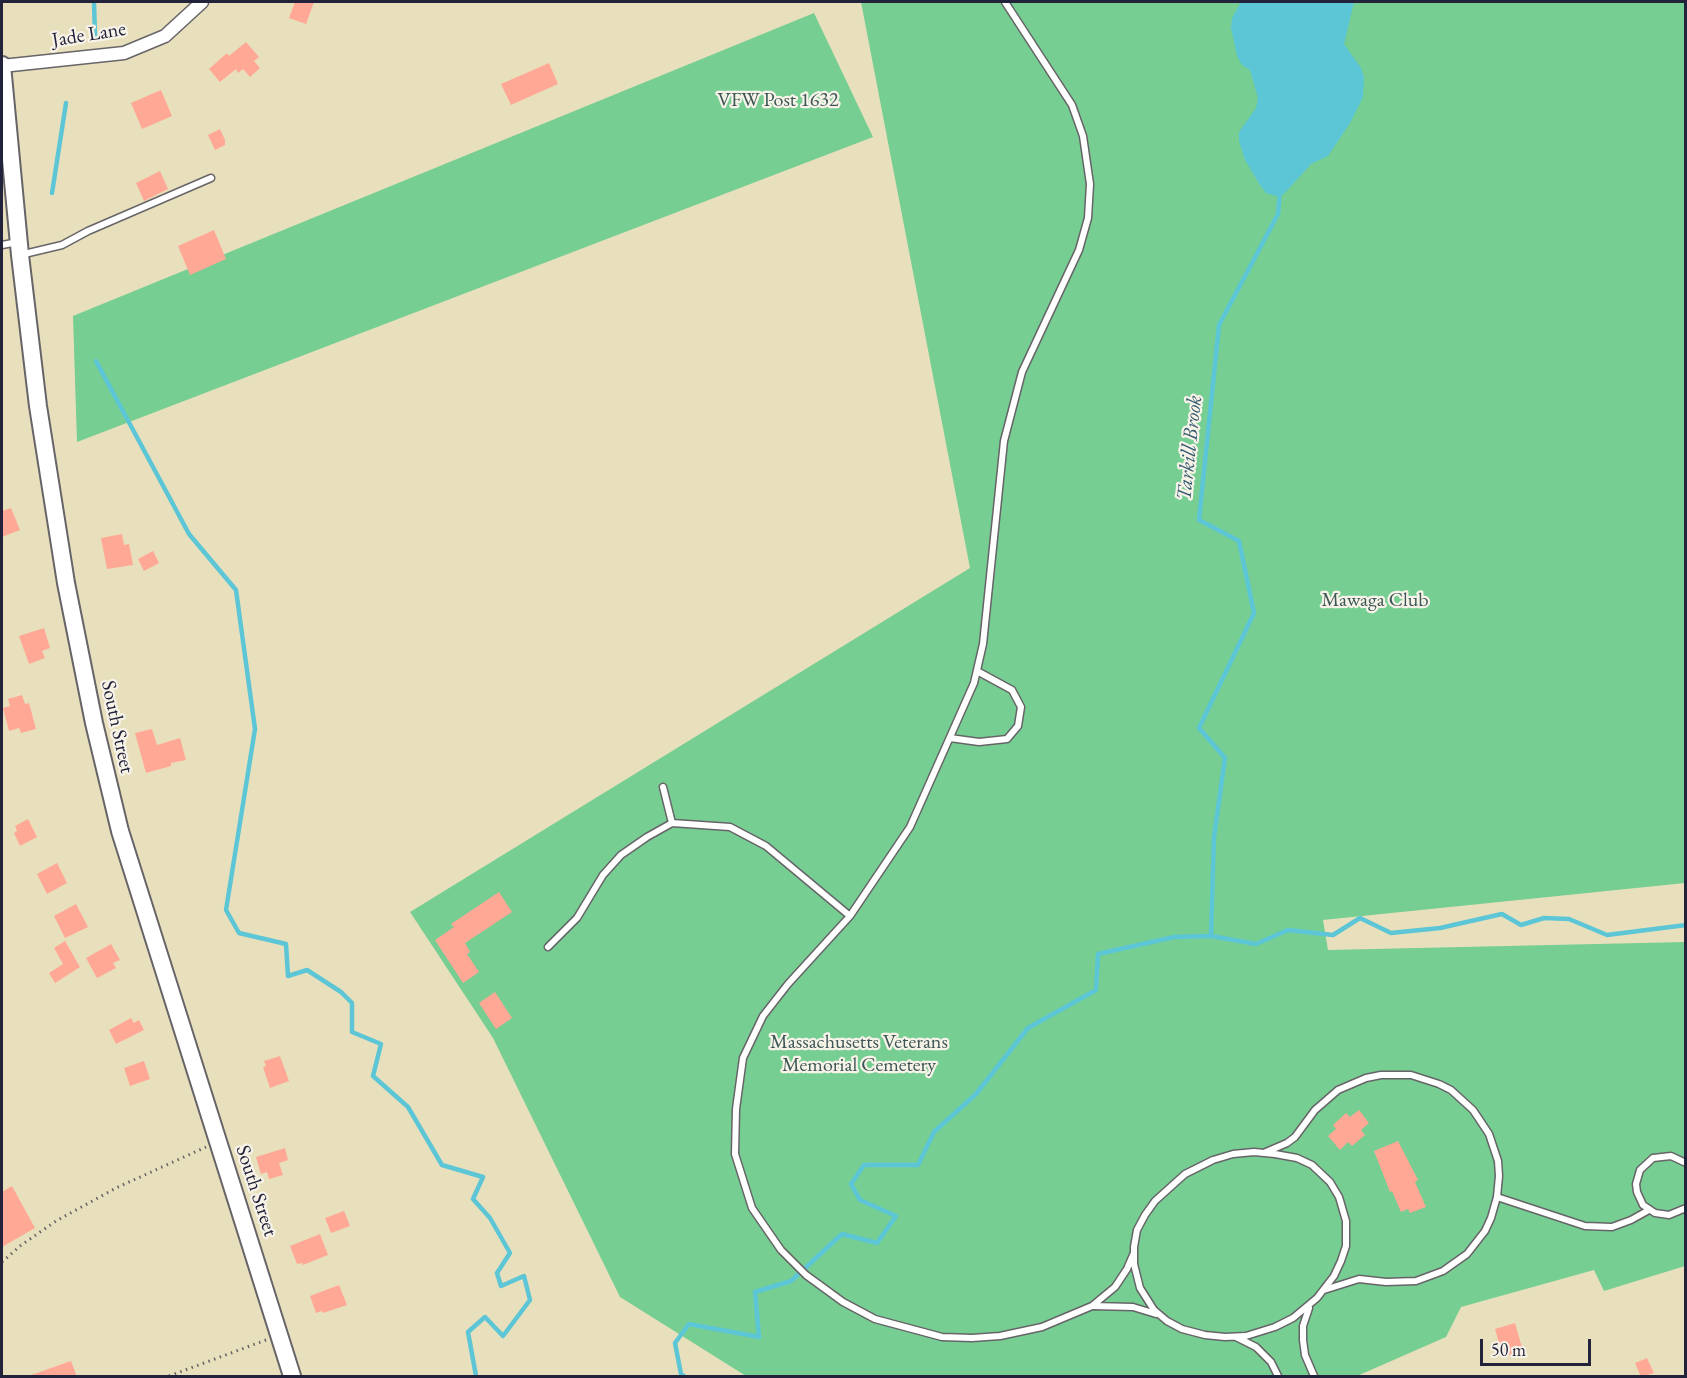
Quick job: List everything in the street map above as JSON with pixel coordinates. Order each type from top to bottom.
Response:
[{"type":"street","name":"Jade Lane","points":[[2,66],[124,53],[165,36],[202,2]]},
{"type":"street","name":"South Street","points":[[2,66],[13,247],[73,622],[104,770],[120,831],[292,1377]]},
{"type":"lane","points":[[1005,2],[1072,105],[1083,136],[1090,184],[1088,218],[1079,250],[1022,372],[1004,441],[983,644],[974,683],[910,827],[850,916],[788,984],[763,1016],[743,1058],[736,1109],[735,1154],[752,1208],[781,1250],[806,1275],[843,1302],[875,1319],[942,1337],[972,1338],[1020,1332],[1042,1327],[1092,1306],[1115,1287],[1127,1269],[1133,1255],[1137,1230],[1161,1194],[1194,1168],[1213,1160],[1244,1153],[1264,1152],[1289,1156],[1312,1166],[1330,1182],[1339,1197],[1346,1221],[1346,1245],[1338,1269],[1324,1290],[1310,1305],[1293,1318],[1275,1327],[1256,1334],[1215,1337],[1174,1326],[1146,1309],[1092,1306]]},
{"type":"lane","points":[[13,247],[62,245],[88,231],[212,178]]},
{"type":"lane","points":[[950,738],[979,742],[1007,739],[1018,726],[1022,707],[1012,690],[977,671]]},
{"type":"lane","points":[[663,787],[672,823]]},
{"type":"lane","points":[[548,946],[577,918],[603,874],[621,855],[672,823],[730,827],[766,846],[850,916]]},
{"type":"lane","points":[[1264,1152],[1287,1143],[1295,1137],[1321,1105],[1345,1086],[1381,1075],[1411,1075],[1451,1090],[1468,1104],[1489,1134],[1498,1161],[1497,1197],[1491,1218],[1467,1254],[1443,1271],[1416,1281],[1386,1282],[1359,1279],[1324,1290]]},
{"type":"lane","points":[[1686,1163],[1665,1155],[1653,1158],[1637,1177],[1637,1192],[1648,1210],[1669,1215],[1686,1208]]},
{"type":"lane","points":[[1497,1197],[1585,1226],[1612,1227],[1638,1217],[1648,1210]]},
{"type":"lane","points":[[1133,1255],[1140,1288],[1160,1316]]},
{"type":"lane","points":[[1310,1305],[1303,1326],[1303,1340],[1305,1355],[1314,1377]]},
{"type":"lane","points":[[1236,1337],[1256,1347],[1270,1362],[1278,1377]]},
{"type":"path","points":[[2,1262],[20,1246],[56,1221],[106,1194],[218,1141]]},
{"type":"path","points":[[169,1377],[280,1335]]},
{"type":"green space","points":[[861,2],[1685,2],[1685,883],[1323,920],[1328,950],[1685,942],[1685,1266],[1604,1291],[1594,1270],[1461,1307],[1446,1337],[1357,1376],[746,1376],[620,1297],[493,1038],[410,912],[970,568]]},
{"type":"green space","name":"VFW Post 1632","points":[[814,13],[873,137],[77,442],[73,316]]},
{"type":"water","points":[[1241,2],[1354,2],[1344,44],[1361,68],[1364,77],[1363,97],[1350,123],[1328,156],[1311,164],[1284,194],[1276,196],[1266,193],[1260,185],[1245,160],[1239,141],[1239,132],[1256,108],[1258,98],[1250,70],[1242,65],[1237,56],[1231,28],[1232,18]]},
{"type":"building","points":[[295,2],[314,2],[306,24],[289,18]]},
{"type":"building","points":[[246,42],[259,57],[254,61],[260,68],[250,77],[243,69],[238,73],[236,69],[220,82],[209,69],[227,53],[229,56]]},
{"type":"building","points":[[549,63],[558,84],[511,105],[501,84]]},
{"type":"building","points":[[161,90],[172,116],[142,129],[131,103]]},
{"type":"building","points":[[220,129],[225,145],[215,150],[208,135]]},
{"type":"building","points":[[160,171],[168,189],[144,201],[136,183]]},
{"type":"building","points":[[214,230],[226,259],[190,275],[178,246]]},
{"type":"building","points":[[11,508],[20,530],[2,537],[2,511]]},
{"type":"building","points":[[122,534],[124,545],[129,544],[133,565],[107,569],[101,538]]},
{"type":"building","points":[[153,551],[159,563],[144,571],[138,559]]},
{"type":"building","points":[[44,628],[50,648],[42,651],[45,658],[29,664],[19,636]]},
{"type":"building","points":[[22,695],[25,704],[29,703],[36,729],[21,733],[19,728],[9,731],[3,708],[10,706],[8,699]]},
{"type":"building","points":[[152,729],[157,745],[180,738],[186,760],[146,773],[135,733]]},
{"type":"building","points":[[28,819],[37,837],[20,846],[14,833],[17,831],[15,826]]},
{"type":"building","points":[[57,863],[67,883],[47,894],[37,874]]},
{"type":"building","points":[[499,892],[512,912],[465,943],[470,952],[467,954],[479,972],[463,983],[435,940],[454,927],[451,924]]},
{"type":"building","points":[[76,904],[88,927],[65,938],[54,916]]},
{"type":"building","points":[[65,941],[80,967],[55,983],[49,973],[63,964],[54,948]]},
{"type":"building","points":[[111,944],[120,960],[113,963],[116,968],[97,978],[86,958]]},
{"type":"building","points":[[495,992],[512,1018],[496,1029],[479,1003]]},
{"type":"building","points":[[131,1018],[134,1023],[139,1020],[144,1030],[116,1044],[109,1030]]},
{"type":"building","points":[[280,1056],[289,1081],[270,1088],[263,1067],[266,1066],[264,1061]]},
{"type":"building","points":[[144,1061],[150,1079],[130,1086],[124,1068]]},
{"type":"building","points":[[1359,1110],[1369,1123],[1361,1130],[1365,1135],[1352,1146],[1348,1142],[1340,1150],[1328,1136],[1336,1129],[1333,1125],[1346,1113],[1350,1117]]},
{"type":"building","points":[[1398,1141],[1418,1180],[1415,1182],[1426,1207],[1410,1213],[1408,1209],[1401,1212],[1392,1191],[1390,1192],[1374,1151]]},
{"type":"building","points":[[285,1148],[288,1160],[279,1163],[283,1175],[269,1179],[267,1172],[261,1174],[256,1157]]},
{"type":"building","points":[[12,1186],[35,1228],[2,1247],[2,1192]]},
{"type":"building","points":[[344,1211],[350,1226],[331,1233],[325,1218]]},
{"type":"building","points":[[320,1234],[328,1255],[303,1265],[302,1263],[297,1264],[290,1246]]},
{"type":"building","points":[[339,1285],[347,1305],[316,1313],[310,1296]]},
{"type":"building","points":[[1515,1323],[1523,1351],[1503,1357],[1495,1329]]},
{"type":"building","points":[[1647,1358],[1654,1373],[1641,1377],[1635,1363]]},
{"type":"building","points":[[71,1361],[77,1377],[32,1377],[31,1375]]},
{"type":"waterway","points":[[94,2],[95,35]]},
{"type":"waterway","points":[[52,193],[66,103]]},
{"type":"waterway","name":"Tarkill Brook","points":[[1211,936],[1214,837],[1225,758],[1199,728],[1254,613],[1239,541],[1199,520],[1219,325],[1278,214],[1280,190]]},
{"type":"waterway","points":[[96,361],[189,534],[236,590],[255,729],[226,910],[239,933],[286,944],[288,976],[307,970],[341,992],[352,1003],[352,1032],[381,1044],[373,1076],[408,1107],[442,1165],[483,1177],[473,1199],[490,1218],[510,1253],[497,1273],[501,1286],[524,1276],[530,1300],[503,1336],[485,1317],[468,1332],[476,1376]]},
{"type":"waterway","points":[[684,1376],[681,1374],[675,1343],[689,1324],[759,1337],[755,1292],[791,1281],[842,1234],[877,1243],[896,1216],[860,1200],[851,1184],[864,1165],[918,1165],[934,1132],[976,1094],[1028,1028],[1096,990],[1098,954],[1174,937],[1211,936],[1256,944],[1288,930],[1333,935],[1360,918],[1391,933],[1440,928],[1502,914],[1521,925],[1544,918],[1569,919],[1607,935],[1686,925]]},
{"type":"park label","name":"Mawaga Club","points":[[1375,601]]},
{"type":"park label","name":"Massachusetts Veterans Memorial Cemetery","points":[[859,1054]]}]
